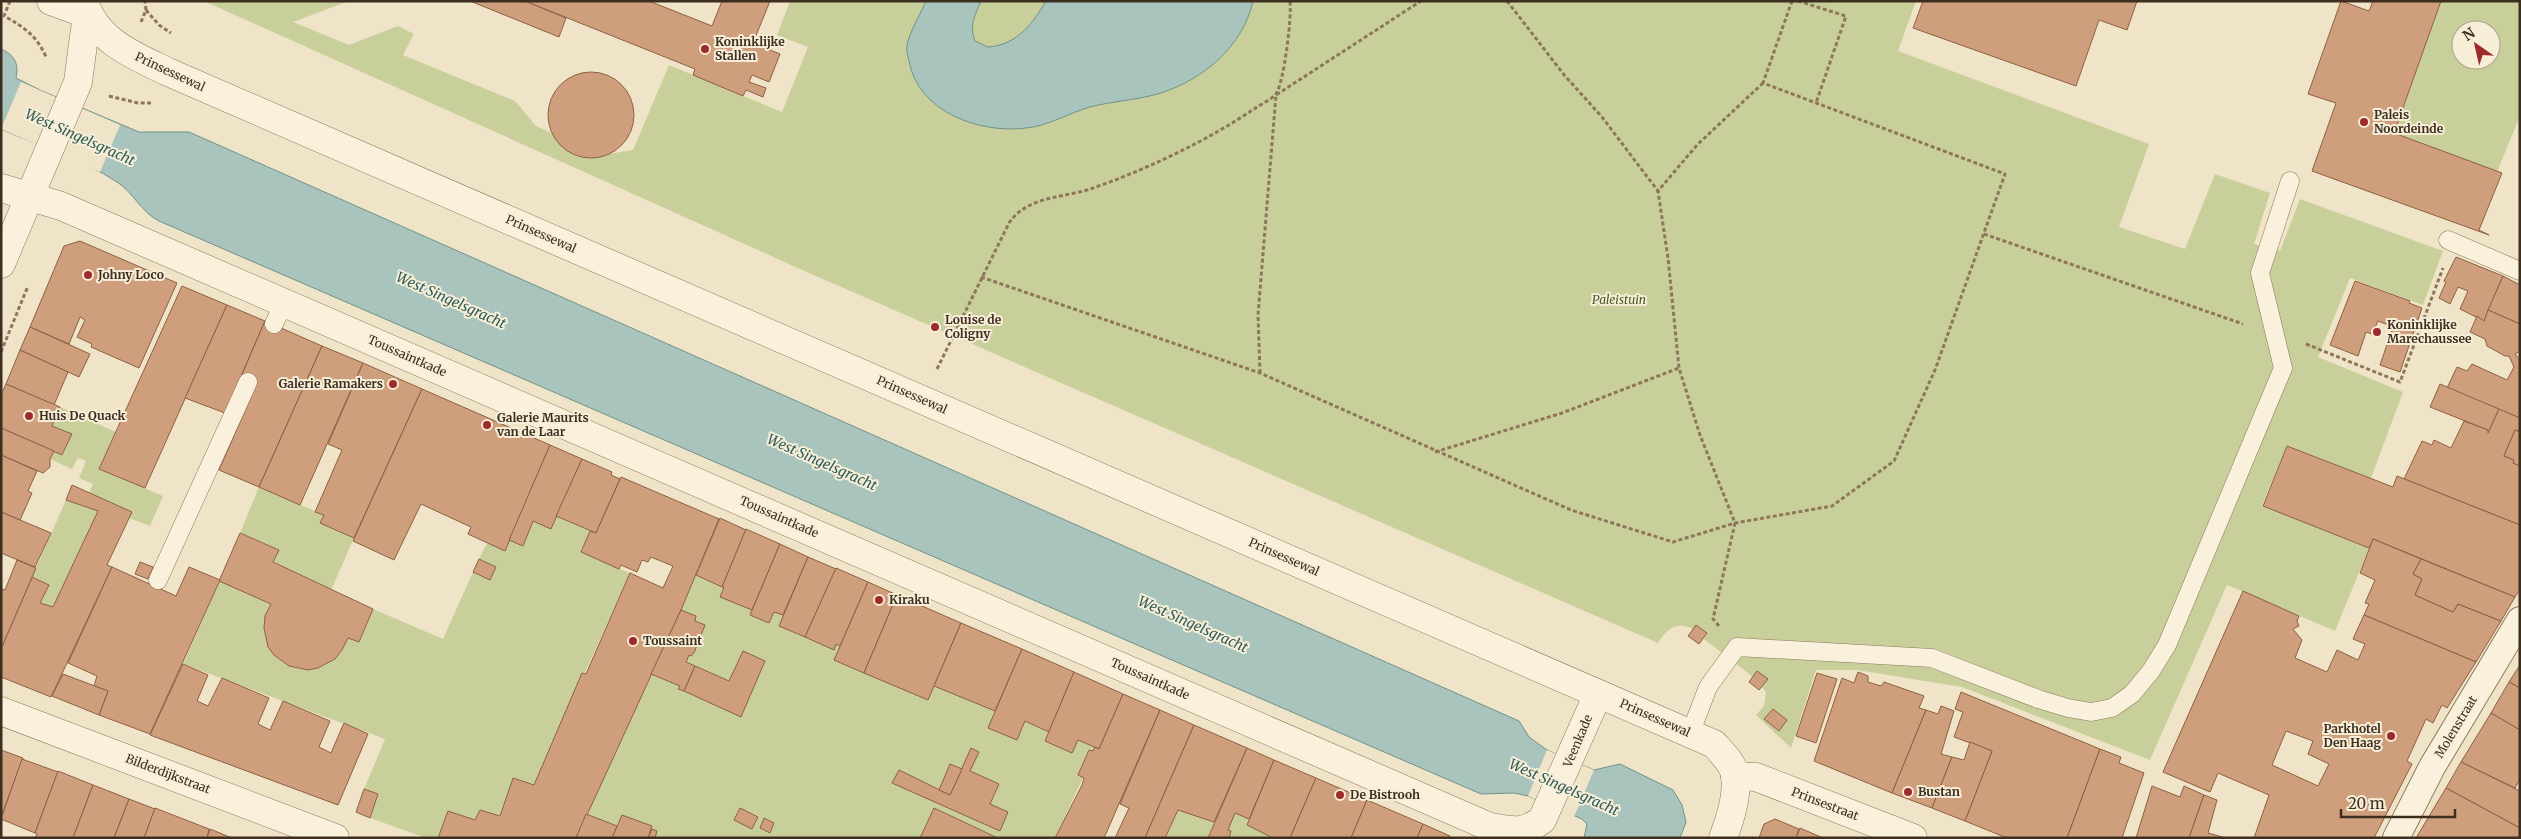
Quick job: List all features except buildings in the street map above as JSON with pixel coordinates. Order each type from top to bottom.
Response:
[{"type":"street","points":[[1,264],[29,196],[51,151],[78,82],[86,8],[51,1]]},
{"type":"street","name":"Prinsessewal","points":[[86,8],[96,28],[107,38],[129,53],[168,72],[1714,744],[1728,760],[1736,776]]},
{"type":"street","name":"Toussaintkade","points":[[1,188],[62,206],[279,313],[1490,827],[1531,834]]},
{"type":"street","name":"Molenstraat","points":[[2396,838],[2432,767],[2520,620]]},
{"type":"street","name":"Veenkade","points":[[1531,834],[1550,806],[1598,694]]},
{"type":"street","name":"Bilderdijkstraat","points":[[1,711],[335,838]]},
{"type":"street","points":[[1724,838],[1734,796],[1736,776]]},
{"type":"street","name":"Prinsestraat","points":[[1736,776],[1756,777],[1913,838]]},
{"type":"lane","points":[[1690,734],[1708,687],[1737,647],[1932,658],[2068,708],[2091,712],[2112,708],[2132,694],[2151,671],[2167,645],[2283,368],[2260,273],[2290,181]]},
{"type":"lane","points":[[2450,241],[2518,265]]},
{"type":"lane","points":[[158,580],[248,382]]},
{"type":"path","points":[[145,1],[146,10]]},
{"type":"path","points":[[1260,373],[1258,315],[1276,95],[1284,68],[1290,1]]},
{"type":"path","points":[[936,369],[1009,222],[1025,206],[1088,189],[1176,152],[1248,113],[1421,1]]},
{"type":"path","points":[[1507,1],[1565,76],[1602,117],[1658,191],[1668,258],[1678,368],[1700,435],[1735,523],[1713,619],[1737,647]]},
{"type":"path","points":[[1658,191],[1696,145],[1763,83],[1792,1]]},
{"type":"path","points":[[1798,1],[1846,16],[1816,103]]},
{"type":"path","points":[[981,277],[1260,373],[1434,452],[1571,510],[1674,542],[1735,523],[1832,506],[1894,461],[1935,370],[2005,174],[1763,83]]},
{"type":"path","points":[[1984,234],[2275,335]]},
{"type":"path","points":[[2321,349],[2400,382],[2450,241]]},
{"type":"path","points":[[1434,452],[1562,413],[1678,368]]},
{"type":"green space","name":"Paleistuin","points":[[204,1],[349,1],[293,22],[349,45],[398,26],[414,34],[403,55],[515,101],[536,126],[602,155],[633,150],[669,65],[782,112],[808,47],[777,35],[790,1],[1916,1],[1898,51],[2149,144],[2119,227],[2185,249],[2215,174],[2270,193],[2254,244],[2280,251],[2300,199],[2443,251],[2423,305],[2350,278],[2318,357],[2403,392],[2371,478],[2287,446],[2262,505],[2369,548],[2335,631],[2227,585],[2150,760],[1962,687],[1857,670],[1816,670],[1791,748],[1756,715],[1764,706],[1766,693],[1762,687],[1768,679],[1757,671],[1753,677],[1704,639],[1707,633],[1697,625],[1693,629],[1682,626],[1672,628],[1658,643],[809,273]]},
{"type":"green space","points":[[2441,1],[2520,1],[2520,116],[2497,172],[2394,133]]},
{"type":"green space","points":[[60,407],[116,432],[99,469],[163,496],[150,526],[129,518],[132,512],[89,493],[93,484],[79,478],[86,461],[78,458],[72,469],[50,459],[54,451],[63,455],[72,434],[52,426]]},
{"type":"green space","points":[[259,487],[324,515],[321,523],[354,538],[331,590],[273,562],[279,549],[240,533]]},
{"type":"green space","points":[[66,500],[98,511],[53,607],[40,603],[49,585],[32,577]]},
{"type":"green space","points":[[556,516],[590,531],[581,552],[630,573],[534,785],[513,778],[500,816],[480,810],[475,820],[448,811],[438,838],[426,838],[370,818],[378,795],[364,789],[385,739],[183,664],[220,580],[271,604],[265,625],[268,643],[276,657],[290,666],[305,670],[321,667],[336,656],[348,638],[359,642],[373,609],[443,639],[473,572],[490,580],[496,567],[479,559],[487,543],[505,550],[509,540],[523,546],[533,521]]},
{"type":"green space","points":[[696,575],[1095,747],[1055,838],[1000,838],[934,808],[920,838],[634,838],[587,815]]},
{"type":"green space","points":[[1178,810],[1214,822],[1208,838],[1165,838]]},
{"type":"green space","points":[[1235,813],[1249,819],[1247,825],[1273,838],[1228,838],[1231,831],[1228,830]]},
{"type":"water","points":[[926,1],[981,1],[974,21],[973,36],[975,41],[988,47],[1015,38],[1029,26],[1046,1],[1253,1],[1248,17],[1231,46],[1206,70],[1177,87],[1161,93],[1090,107],[1034,127],[1008,129],[971,123],[954,116],[938,106],[925,94],[915,79],[907,46],[912,30]]},
{"type":"water","name":"West Singelsgracht","points":[[1,49],[10,54],[15,60],[17,68],[16,78],[42,91],[139,132],[189,132],[1519,721],[1529,737],[1547,750],[1594,770],[1620,764],[1673,790],[1682,805],[1686,822],[1680,838],[1584,838],[1587,824],[1582,819],[1528,796],[1514,793],[1481,794],[159,221],[147,213],[123,186],[104,174],[1,129]]},
{"type":"pier","points":[[21,82],[120,125],[100,172],[1,129]]},
{"type":"pier","points":[[1547,750],[1594,770],[1574,817],[1528,796]]},
{"type":"place","name":"Koninklijke Stallen","points":[[705,49]]},
{"type":"place","name":"Paleis Noordeinde","points":[[2364,122]]},
{"type":"place","name":"Johny Loco","points":[[88,275]]},
{"type":"place","name":"Louise de Coligny","points":[[935,327]]},
{"type":"place","name":"Koninklijke Marechaussee","points":[[2377,332]]},
{"type":"place","name":"Galerie Ramakers","points":[[393,384]]},
{"type":"place","name":"Huis De Quack","points":[[29,416]]},
{"type":"place","name":"Galerie Maurits van de Laar","points":[[487,425]]},
{"type":"place","name":"Kiraku","points":[[879,600]]},
{"type":"place","name":"Toussaint","points":[[633,641]]},
{"type":"place","name":"Parkhotel Den Haag","points":[[2391,736]]},
{"type":"place","name":"Bustan","points":[[1908,792]]},
{"type":"place","name":"De Bistrooh","points":[[1340,795]]}]
